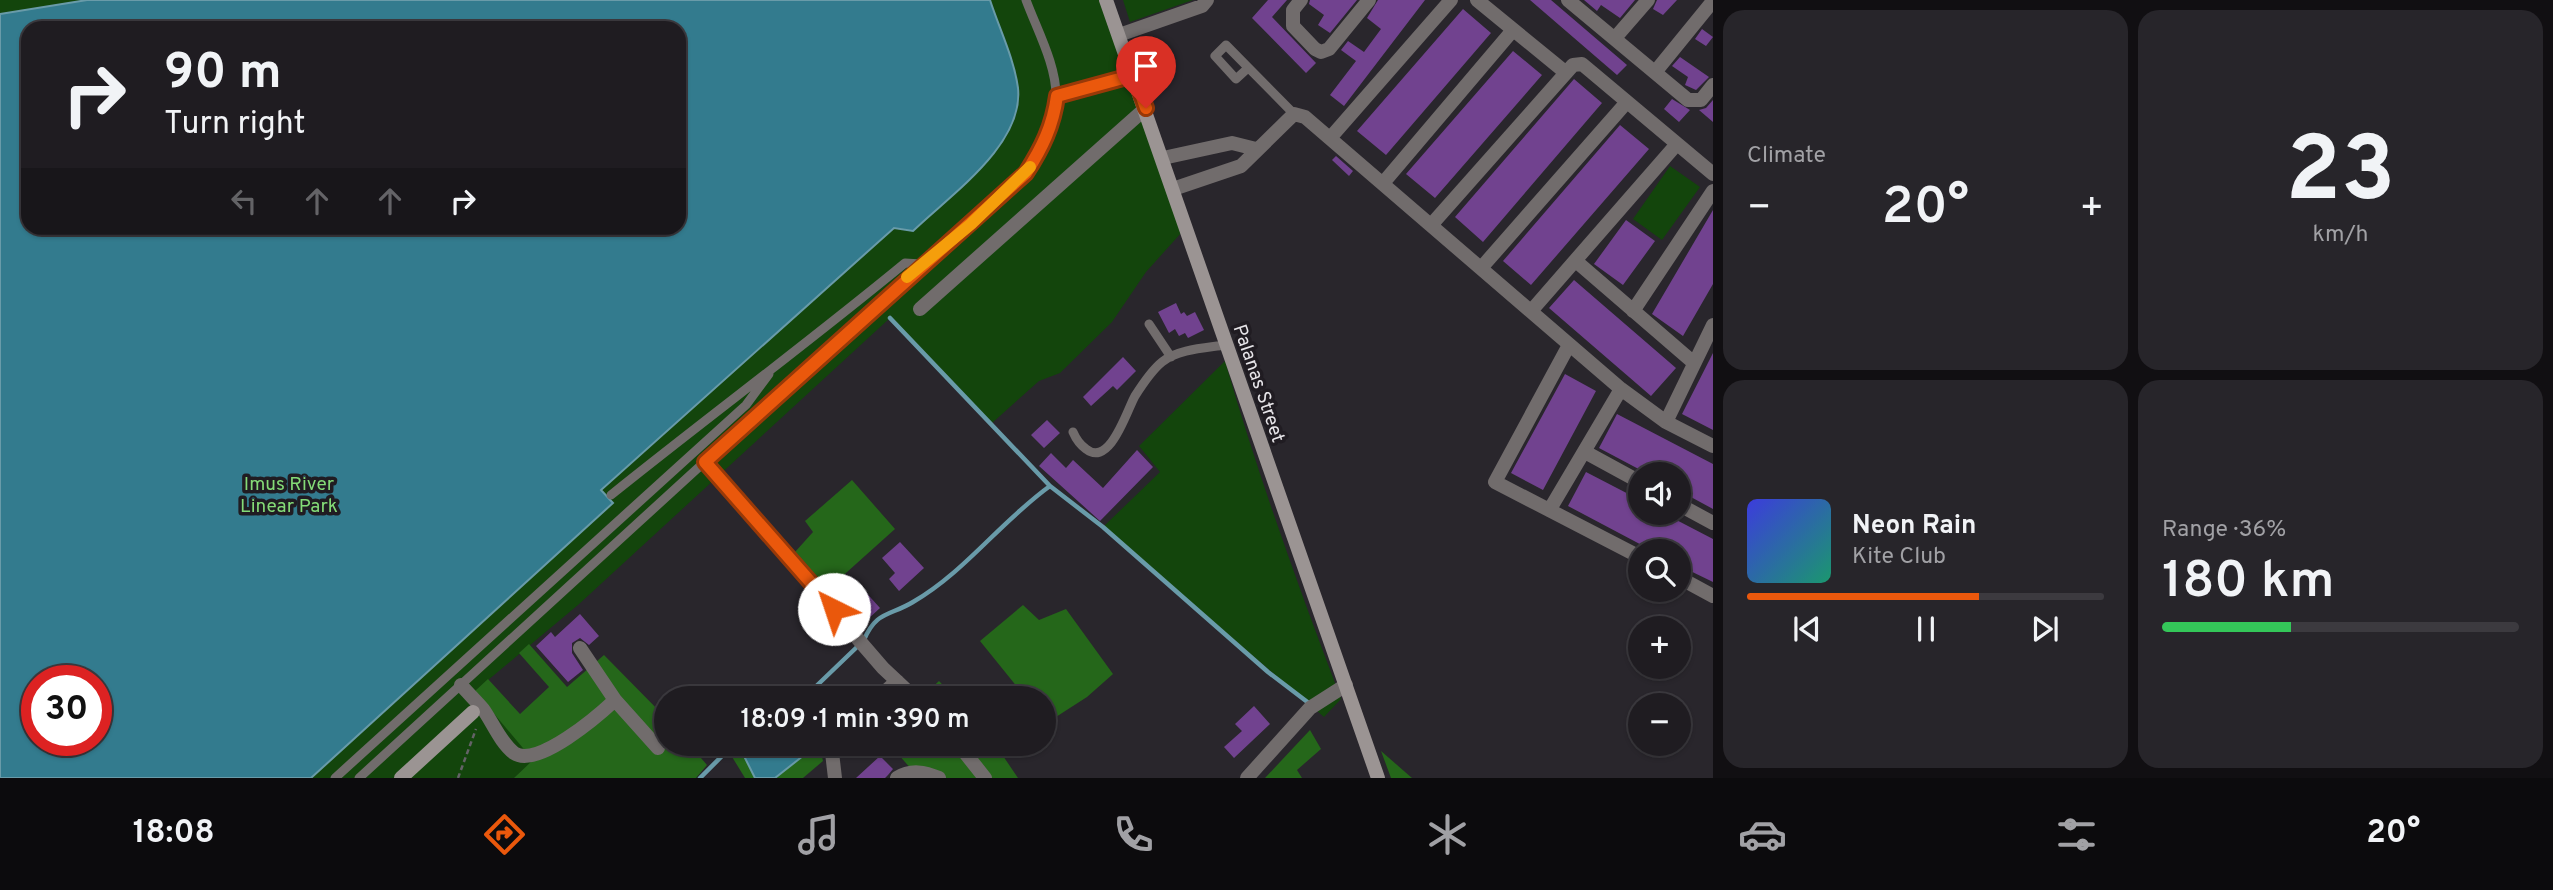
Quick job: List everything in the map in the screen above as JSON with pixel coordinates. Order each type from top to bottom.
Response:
[{"type":"main road","name":"Palanas Street","points":[[1107,0],[1378,778]]},
{"type":"main road","points":[[401,778],[478,711]]},
{"type":"street","points":[[1119,35],[1202,6],[1207,0]]},
{"type":"street","points":[[1301,0],[1293,10],[1293,26],[1321,52],[1329,49],[1368,0]]},
{"type":"street","points":[[1331,137],[1451,0]]},
{"type":"street","points":[[1477,0],[1565,72]]},
{"type":"street","points":[[1615,38],[1648,0]]},
{"type":"street","points":[[1656,71],[1713,1]]},
{"type":"street","points":[[1574,2],[1694,102],[1701,100],[1713,85]]},
{"type":"street","points":[[1384,182],[1513,30]]},
{"type":"street","points":[[1432,224],[1573,65],[1582,64],[1713,174]]},
{"type":"street","points":[[1482,267],[1626,103]]},
{"type":"street","points":[[920,309],[1146,108]]},
{"type":"street","points":[[1173,189],[1241,166],[1294,114],[1305,117],[1384,182],[1621,389],[1666,422],[1713,446]]},
{"type":"street","points":[[1163,158],[1232,143],[1256,149]]},
{"type":"street","points":[[1532,310],[1577,262],[1676,145]]},
{"type":"street","points":[[1633,311],[1713,191]]},
{"type":"street","points":[[1577,262],[1694,363]]},
{"type":"street","points":[[1666,422],[1713,325]]},
{"type":"street","points":[[1569,345],[1495,482],[1628,551]]},
{"type":"street","points":[[1550,509],[1621,389]]},
{"type":"street","points":[[1585,452],[1628,475]]},
{"type":"street","points":[[705,462],[902,686]]},
{"type":"street","points":[[1691,511],[1713,523]]},
{"type":"street","points":[[1691,584],[1713,596]]},
{"type":"street","points":[[580,648],[615,700],[654,744]]},
{"type":"street","points":[[891,686],[897,681]]},
{"type":"street","points":[[461,685],[503,742],[516,755],[526,756],[551,748],[615,700]]},
{"type":"street","points":[[1247,778],[1310,708],[1346,685]]},
{"type":"street","points":[[832,756],[835,778]]},
{"type":"street","points":[[968,756],[985,778]]},
{"type":"street","points":[[897,778],[910,772],[926,773],[939,778]]},
{"type":"lane","points":[[359,778],[921,264],[971,224],[1026,173],[1044,145],[1057,96],[1052,72],[1026,0]]},
{"type":"lane","points":[[1248,68],[1294,114]]},
{"type":"lane","points":[[1057,96],[1134,75]]},
{"type":"lane","points":[[611,495],[735,395],[769,374],[905,263],[921,264]]},
{"type":"lane","points":[[1149,324],[1171,357]]},
{"type":"lane","points":[[1073,432],[1090,452],[1099,453],[1108,447],[1135,396],[1152,372],[1171,357],[1225,345]]},
{"type":"lane","points":[[335,778],[746,405],[769,374]]},
{"type":"path","points":[[458,778],[478,711]]},
{"type":"green space","name":"Imus River Linear Park","points":[[0,0],[1099,0],[1182,232],[1146,272],[1112,322],[1060,373],[1039,381],[991,424],[890,318],[578,605],[475,691],[534,760],[514,778],[0,778]]},
{"type":"green space","points":[[1123,0],[1193,0],[1130,22]]},
{"type":"green space","points":[[1670,166],[1700,187],[1662,240],[1633,219]]},
{"type":"green space","points":[[1225,361],[1280,532],[1341,699],[1324,717],[1103,527],[1160,472],[1139,446]]},
{"type":"green space","points":[[852,480],[895,529],[827,590],[795,552],[813,532],[805,521]]},
{"type":"green space","points":[[1023,605],[1039,620],[1066,609],[1113,674],[1087,697],[1056,717],[1056,686],[1016,686],[980,641]]},
{"type":"green space","points":[[529,644],[567,687],[604,655],[654,706],[654,756],[699,756],[707,765],[696,778],[514,778],[533,760],[475,691],[488,679],[520,714],[549,687],[519,653]]},
{"type":"green space","points":[[1310,730],[1321,749],[1297,770],[1302,778],[1265,778]]},
{"type":"green space","points":[[1381,751],[1412,778],[1391,778]]},
{"type":"green space","points":[[732,756],[744,756],[755,778],[745,778]]},
{"type":"green space","points":[[802,756],[822,756],[823,761],[803,778],[775,778]]},
{"type":"green space","points":[[900,756],[1003,756],[1018,778],[992,778],[988,774],[983,778],[919,778]]},
{"type":"water","name":"Imus River Linear Park","points":[[87,0],[990,0],[1016,77],[1017,109],[997,149],[982,167],[913,231],[894,228],[601,490],[613,503],[311,778],[0,778],[0,14]]},
{"type":"water","points":[[744,756],[803,756],[775,778],[755,778]]},
{"type":"building","points":[[1268,0],[1287,0],[1272,17],[1316,63],[1306,73],[1252,18]]},
{"type":"building","points":[[1310,0],[1357,0],[1330,33],[1318,25],[1324,15],[1309,4]]},
{"type":"building","points":[[1378,0],[1425,0],[1344,106],[1330,95],[1356,61],[1341,50],[1348,41],[1364,52],[1381,29],[1367,18]]},
{"type":"building","points":[[1530,0],[1551,0],[1627,65],[1617,75]]},
{"type":"building","points":[[1584,0],[1635,0],[1620,18],[1601,5],[1597,11]]},
{"type":"building","points":[[1657,0],[1677,0],[1663,15],[1653,9]]},
{"type":"building","points":[[1463,9],[1491,33],[1386,155],[1357,131]]},
{"type":"building","points":[[1702,29],[1713,37],[1706,46],[1695,39]]},
{"type":"building","points":[[1513,51],[1542,75],[1435,198],[1406,174]]},
{"type":"building","points":[[1156,55],[1167,81],[1153,87],[1142,61]]},
{"type":"building","points":[[1680,57],[1709,77],[1696,90],[1685,85],[1688,77],[1672,66]]},
{"type":"building","points":[[1574,79],[1602,103],[1483,242],[1455,217]]},
{"type":"building","points":[[1672,99],[1690,110],[1679,122],[1664,109]]},
{"type":"building","points":[[1713,100],[1713,122],[1699,110],[1706,108]]},
{"type":"building","points":[[1620,125],[1649,149],[1531,285],[1503,261]]},
{"type":"building","points":[[1336,156],[1353,171],[1349,176],[1332,160]]},
{"type":"building","points":[[1713,210],[1713,284],[1683,336],[1652,314]]},
{"type":"building","points":[[1626,220],[1655,241],[1623,285],[1594,264]]},
{"type":"building","points":[[1574,280],[1676,368],[1651,396],[1549,308]]},
{"type":"building","points":[[1176,303],[1181,314],[1184,312],[1187,316],[1195,312],[1204,330],[1188,338],[1185,333],[1179,336],[1175,329],[1169,333],[1158,312]]},
{"type":"building","points":[[1713,353],[1713,430],[1682,414]]},
{"type":"building","points":[[1123,357],[1136,371],[1117,390],[1113,386],[1091,406],[1083,397]]},
{"type":"building","points":[[1565,374],[1596,391],[1543,490],[1511,473]]},
{"type":"building","points":[[1617,414],[1713,464],[1713,509],[1691,497],[1691,462],[1628,463],[1599,448]]},
{"type":"building","points":[[1047,420],[1060,433],[1044,448],[1031,435]]},
{"type":"building","points":[[1137,450],[1153,467],[1100,521],[1039,466],[1051,453],[1066,468],[1073,460],[1103,488]]},
{"type":"building","points":[[1586,472],[1628,494],[1628,525],[1686,525],[1713,539],[1713,582],[1691,571],[1691,539],[1630,539],[1568,506]]},
{"type":"building","points":[[900,542],[924,568],[899,591],[889,579],[895,573],[882,558]]},
{"type":"building","points":[[853,578],[880,608],[867,620],[855,605],[850,609],[836,593]]},
{"type":"building","points":[[580,614],[599,636],[589,645],[580,638],[572,643],[572,653],[583,670],[568,682],[536,646],[551,632],[555,637]]},
{"type":"building","points":[[1254,706],[1270,724],[1234,758],[1224,747],[1242,731],[1235,724]]},
{"type":"building","points":[[880,756],[893,769],[885,778],[856,778]]},
{"type":"waterway","points":[[890,318],[1050,486],[1103,527],[1268,672],[1310,704]]},
{"type":"waterway","points":[[864,640],[879,619],[932,590],[1050,486]]},
{"type":"waterway","points":[[816,686],[858,646]]},
{"type":"waterway","points":[[700,778],[722,756]]},
{"type":"slow traffic","points":[[907,277],[971,224],[1030,167]]},
{"type":"route","points":[[834,609],[705,462],[921,264],[971,224],[1026,173],[1044,145],[1057,96],[1134,75],[1146,108]]}]
